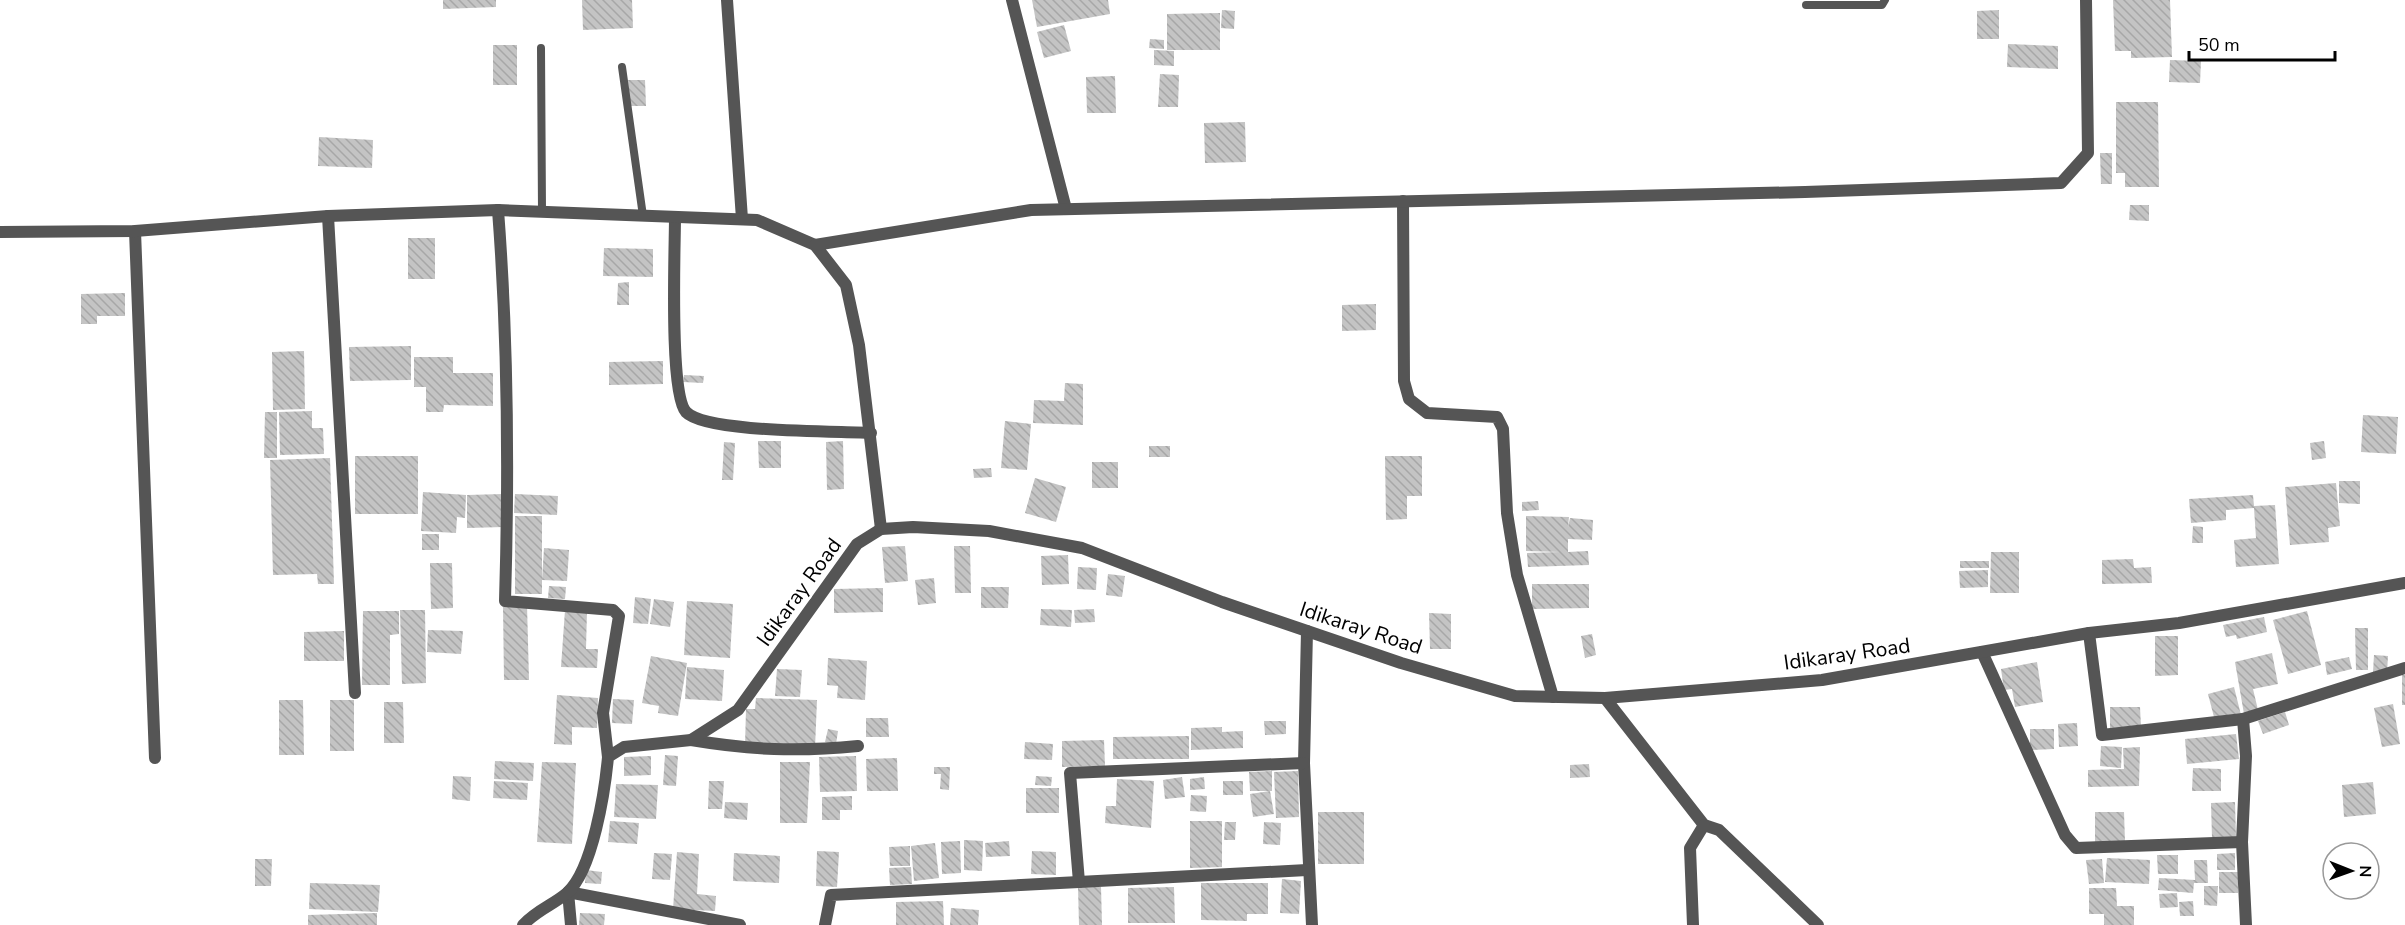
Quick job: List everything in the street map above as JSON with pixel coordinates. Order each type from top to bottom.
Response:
[{"type":"street","points":[[727,0],[742,219]]},
{"type":"street","points":[[1012,0],[1066,209]]},
{"type":"street","points":[[815,244],[1031,210],[2061,183],[2088,153],[2086,0]]},
{"type":"street","points":[[1403,201],[1404,381],[1409,399],[1427,413],[1497,417],[1503,429],[1508,513],[1517,575],[1553,697]]},
{"type":"street","points":[[498,210],[507,324],[509,474],[505,601],[613,610],[619,616],[603,713],[608,757],[604,793],[585,864],[568,892],[535,911],[523,925]]},
{"type":"street","points":[[0,232],[135,231],[328,216],[498,210],[757,220],[815,244],[846,285],[859,345],[881,529]]},
{"type":"street","points":[[328,216],[355,693]]},
{"type":"street","points":[[675,217],[679,391],[685,411],[698,420],[725,426],[871,433]]},
{"type":"street","points":[[135,231],[155,758]]},
{"type":"street","name":"Idikaray Road","points":[[608,757],[624,747],[691,740],[738,710],[857,544],[881,529],[913,527],[989,531],[1082,548],[1222,602],[1515,696],[1605,698],[1822,680],[2089,633],[2179,623],[2405,583]]},
{"type":"street","points":[[1307,631],[1304,763],[1307,870],[1312,925]]},
{"type":"street","points":[[2089,633],[2102,735],[2242,719],[2405,668]]},
{"type":"street","points":[[1982,652],[2065,834],[2076,848],[2242,842]]},
{"type":"street","points":[[1605,698],[1704,825],[1719,830],[1818,925]]},
{"type":"street","points":[[2242,719],[2246,756],[2242,842],[2246,925]]},
{"type":"street","points":[[691,740],[733,747],[803,752],[858,746]]},
{"type":"street","points":[[1079,882],[1070,773],[1304,763]]},
{"type":"street","points":[[1693,925],[1690,848],[1704,825]]},
{"type":"street","points":[[825,925],[831,896],[1307,870]]},
{"type":"street","points":[[568,892],[570,925]]},
{"type":"street","points":[[568,892],[740,925]]},
{"type":"lane","points":[[1806,5],[1882,5],[1885,0]]},
{"type":"lane","points":[[541,48],[542,212]]},
{"type":"lane","points":[[622,67],[643,216]]},
{"type":"building","points":[[443,0],[496,0],[496,7],[443,9]]},
{"type":"building","points":[[582,0],[632,0],[633,28],[583,30]]},
{"type":"building","points":[[1032,0],[1108,0],[1110,14],[1037,27]]},
{"type":"building","points":[[2113,0],[2170,0],[2172,57],[2131,58],[2131,51],[2115,51]]},
{"type":"building","points":[[1222,10],[1235,11],[1234,29],[1221,28]]},
{"type":"building","points":[[1999,10],[1999,39],[1977,39],[1977,11]]},
{"type":"building","points":[[1220,13],[1220,50],[1167,50],[1167,14]]},
{"type":"building","points":[[1064,25],[1071,51],[1044,58],[1037,32]]},
{"type":"building","points":[[1150,39],[1164,40],[1164,49],[1149,48]]},
{"type":"building","points":[[2008,44],[2058,46],[2058,69],[2007,67]]},
{"type":"building","points":[[493,45],[517,45],[517,85],[493,85]]},
{"type":"building","points":[[1154,50],[1174,51],[1174,66],[1154,65]]},
{"type":"building","points":[[2170,60],[2201,61],[2200,83],[2169,82]]},
{"type":"building","points":[[1160,74],[1179,75],[1178,107],[1158,107]]},
{"type":"building","points":[[1115,76],[1116,113],[1087,113],[1086,77]]},
{"type":"building","points":[[628,80],[645,80],[646,106],[629,106]]},
{"type":"building","points":[[2116,102],[2158,102],[2159,187],[2125,187],[2125,173],[2116,173]]},
{"type":"building","points":[[1245,122],[1246,162],[1205,163],[1204,123]]},
{"type":"building","points":[[319,137],[373,140],[372,168],[318,166]]},
{"type":"building","points":[[2100,153],[2112,153],[2112,184],[2101,184]]},
{"type":"building","points":[[2130,205],[2149,205],[2149,221],[2129,220]]},
{"type":"building","points":[[408,238],[435,238],[435,279],[408,279]]},
{"type":"building","points":[[604,248],[653,249],[653,277],[603,276]]},
{"type":"building","points":[[629,282],[629,305],[617,305],[618,283]]},
{"type":"building","points":[[125,293],[125,316],[97,316],[97,324],[81,324],[81,294]]},
{"type":"building","points":[[1376,304],[1376,330],[1342,331],[1342,305]]},
{"type":"building","points":[[411,346],[411,380],[350,381],[349,347]]},
{"type":"building","points":[[304,351],[305,409],[273,410],[272,352]]},
{"type":"building","points":[[414,357],[453,357],[453,373],[493,373],[493,406],[444,405],[443,412],[426,412],[426,387],[414,387]]},
{"type":"building","points":[[663,361],[663,384],[609,385],[609,362]]},
{"type":"building","points":[[684,375],[704,376],[703,383],[683,382]]},
{"type":"building","points":[[1065,383],[1083,384],[1083,425],[1033,423],[1034,400],[1064,401]]},
{"type":"building","points":[[312,411],[312,428],[323,428],[324,454],[280,455],[279,412]]},
{"type":"building","points":[[265,412],[277,412],[277,458],[264,458]]},
{"type":"building","points":[[2363,415],[2398,417],[2396,454],[2361,452]]},
{"type":"building","points":[[1005,421],[1031,424],[1027,470],[1001,468]]},
{"type":"building","points":[[758,441],[781,441],[781,468],[759,468]]},
{"type":"building","points":[[843,441],[844,489],[827,490],[826,442]]},
{"type":"building","points":[[2324,441],[2326,458],[2312,460],[2310,443]]},
{"type":"building","points":[[724,442],[735,443],[733,480],[722,480]]},
{"type":"building","points":[[1149,446],[1170,446],[1170,457],[1149,457]]},
{"type":"building","points":[[355,456],[418,456],[418,514],[355,514]]},
{"type":"building","points":[[1385,456],[1422,456],[1422,496],[1407,496],[1407,519],[1386,520]]},
{"type":"building","points":[[330,458],[334,584],[318,584],[317,574],[273,575],[270,460]]},
{"type":"building","points":[[1092,462],[1118,462],[1118,488],[1092,488]]},
{"type":"building","points":[[991,468],[992,477],[974,478],[973,469]]},
{"type":"building","points":[[1035,478],[1066,487],[1056,522],[1025,513]]},
{"type":"building","points":[[2339,481],[2360,481],[2360,504],[2339,503]]},
{"type":"building","points":[[2336,483],[2340,526],[2328,528],[2329,542],[2290,545],[2285,487]]},
{"type":"building","points":[[423,492],[466,495],[465,518],[457,517],[456,533],[421,531]]},
{"type":"building","points":[[503,494],[504,527],[467,528],[467,495]]},
{"type":"building","points":[[515,494],[558,496],[557,515],[514,513]]},
{"type":"building","points":[[2253,495],[2254,506],[2275,505],[2279,564],[2236,567],[2234,540],[2256,538],[2254,508],[2226,510],[2226,520],[2191,523],[2189,499]]},
{"type":"building","points":[[1538,501],[1539,510],[1522,511],[1522,502]]},
{"type":"building","points":[[515,516],[542,516],[542,594],[515,594]]},
{"type":"building","points":[[1526,516],[1569,517],[1568,527],[1570,518],[1593,520],[1592,540],[1568,539],[1568,552],[1588,551],[1589,565],[1528,567],[1527,553],[1560,552],[1526,551]]},
{"type":"building","points":[[2193,526],[2203,527],[2203,543],[2192,543]]},
{"type":"building","points":[[422,534],[439,534],[439,550],[422,550]]},
{"type":"building","points":[[905,546],[908,581],[885,583],[882,547]]},
{"type":"building","points":[[954,546],[970,546],[971,593],[955,593]]},
{"type":"building","points":[[544,548],[569,550],[567,581],[542,580]]},
{"type":"building","points":[[1991,552],[2019,552],[2019,593],[1990,593]]},
{"type":"building","points":[[1068,555],[1069,584],[1042,585],[1041,556]]},
{"type":"building","points":[[2133,559],[2134,568],[2151,567],[2152,583],[2102,584],[2102,560]]},
{"type":"building","points":[[1960,561],[1989,561],[1989,568],[1960,568]]},
{"type":"building","points":[[430,563],[452,563],[453,608],[431,609]]},
{"type":"building","points":[[1078,567],[1097,568],[1096,590],[1077,589]]},
{"type":"building","points":[[1988,570],[1988,587],[1960,588],[1959,571]]},
{"type":"building","points":[[1108,574],[1125,576],[1122,597],[1106,595]]},
{"type":"building","points":[[934,578],[936,603],[918,605],[915,580]]},
{"type":"building","points":[[1532,584],[1589,584],[1589,608],[1532,609]]},
{"type":"building","points":[[549,586],[566,587],[565,599],[548,598]]},
{"type":"building","points":[[981,587],[1009,587],[1008,608],[981,608]]},
{"type":"building","points":[[883,588],[883,612],[834,613],[834,589]]},
{"type":"building","points":[[635,597],[651,599],[648,624],[633,623]]},
{"type":"building","points":[[654,599],[674,602],[670,627],[650,624]]},
{"type":"building","points":[[687,601],[733,604],[730,658],[684,655]]},
{"type":"building","points":[[527,605],[529,680],[504,680],[503,606]]},
{"type":"building","points":[[1041,609],[1072,610],[1071,627],[1040,625]]},
{"type":"building","points":[[1094,609],[1095,622],[1075,623],[1074,610]]},
{"type":"building","points":[[400,610],[425,610],[426,683],[402,684]]},
{"type":"building","points":[[565,610],[587,611],[586,649],[598,649],[597,668],[561,667]]},
{"type":"building","points":[[363,611],[399,611],[399,634],[390,635],[390,685],[362,685]]},
{"type":"building","points":[[2307,611],[2321,665],[2288,674],[2273,620]]},
{"type":"building","points":[[1429,613],[1451,614],[1451,649],[1430,649]]},
{"type":"building","points":[[2264,617],[2267,632],[2237,639],[2236,635],[2226,637],[2223,625]]},
{"type":"building","points":[[2355,628],[2368,628],[2368,670],[2356,670]]},
{"type":"building","points":[[428,630],[463,631],[461,654],[427,652]]},
{"type":"building","points":[[344,631],[344,661],[304,661],[304,632]]},
{"type":"building","points":[[1592,634],[1596,655],[1585,658],[1581,636]]},
{"type":"building","points":[[2155,636],[2178,636],[2178,675],[2155,676]]},
{"type":"building","points":[[2272,653],[2278,684],[2253,689],[2258,710],[2244,714],[2235,662]]},
{"type":"building","points":[[2374,655],[2388,656],[2387,673],[2373,672]]},
{"type":"building","points":[[651,656],[687,663],[678,716],[658,713],[659,706],[642,703]]},
{"type":"building","points":[[2349,657],[2352,669],[2327,675],[2325,662]]},
{"type":"building","points":[[828,658],[867,661],[865,700],[837,698],[838,686],[827,685]]},
{"type":"building","points":[[2037,662],[2043,702],[2015,707],[2012,689],[2004,690],[2001,669]]},
{"type":"building","points":[[687,667],[724,670],[722,701],[685,699]]},
{"type":"building","points":[[777,669],[802,670],[800,697],[775,696]]},
{"type":"building","points":[[2402,675],[2405,675],[2405,705],[2402,705]]},
{"type":"building","points":[[2234,687],[2241,715],[2215,721],[2208,694]]},
{"type":"building","points":[[557,695],[598,698],[597,728],[572,727],[572,745],[554,744]]},
{"type":"building","points":[[756,698],[817,700],[815,748],[745,746],[746,709],[755,709]]},
{"type":"building","points":[[613,699],[634,700],[632,724],[612,723]]},
{"type":"building","points":[[279,700],[303,700],[304,755],[279,755]]},
{"type":"building","points":[[330,700],[354,700],[354,751],[330,751]]},
{"type":"building","points":[[384,702],[403,702],[404,743],[384,743]]},
{"type":"building","points":[[2393,704],[2400,744],[2382,747],[2374,708]]},
{"type":"building","points":[[2110,707],[2140,707],[2141,727],[2110,728]]},
{"type":"building","points":[[2285,712],[2289,725],[2263,734],[2258,721]]},
{"type":"building","points":[[866,718],[888,718],[889,737],[866,737]]},
{"type":"building","points":[[1264,721],[1286,721],[1286,734],[1265,735]]},
{"type":"building","points":[[2077,723],[2078,746],[2059,747],[2058,724]]},
{"type":"building","points":[[1222,727],[1222,732],[1243,731],[1243,748],[1191,750],[1191,728]]},
{"type":"building","points":[[828,729],[838,731],[836,744],[825,742]]},
{"type":"building","points":[[2030,729],[2054,729],[2054,749],[2030,750]]},
{"type":"building","points":[[2236,734],[2239,759],[2187,764],[2185,739]]},
{"type":"building","points":[[1189,736],[1189,759],[1113,759],[1113,737]]},
{"type":"building","points":[[1104,740],[1105,766],[1062,767],[1062,741]]},
{"type":"building","points":[[1025,742],[1053,744],[1052,760],[1024,759]]},
{"type":"building","points":[[2101,746],[2122,747],[2121,768],[2100,766]]},
{"type":"building","points":[[2140,747],[2139,786],[2088,787],[2088,770],[2124,769],[2123,748]]},
{"type":"building","points":[[665,755],[678,756],[676,786],[663,785]]},
{"type":"building","points":[[651,756],[651,775],[624,776],[624,757]]},
{"type":"building","points":[[856,756],[857,791],[820,792],[819,757]]},
{"type":"building","points":[[897,758],[898,791],[867,791],[866,759]]},
{"type":"building","points":[[495,761],[534,763],[533,781],[494,779]]},
{"type":"building","points":[[542,762],[576,763],[572,844],[537,842]]},
{"type":"building","points":[[780,762],[810,762],[807,823],[780,823]]},
{"type":"building","points":[[1589,764],[1590,777],[1570,778],[1570,765]]},
{"type":"building","points":[[934,767],[950,767],[949,790],[940,789],[941,774],[934,774]]},
{"type":"building","points":[[2193,768],[2221,769],[2221,791],[2192,791]]},
{"type":"building","points":[[1272,771],[1272,791],[1250,791],[1249,772]]},
{"type":"building","points":[[1298,771],[1299,817],[1276,818],[1274,772]]},
{"type":"building","points":[[453,776],[471,777],[470,801],[452,799]]},
{"type":"building","points":[[1036,776],[1052,777],[1051,786],[1035,785]]},
{"type":"building","points":[[1182,777],[1185,797],[1165,799],[1163,780]]},
{"type":"building","points":[[1204,777],[1205,789],[1190,790],[1190,779]]},
{"type":"building","points":[[1117,779],[1154,781],[1151,828],[1105,823],[1106,806],[1116,806]]},
{"type":"building","points":[[494,781],[528,783],[527,800],[493,798]]},
{"type":"building","points":[[709,781],[724,781],[722,809],[708,809]]},
{"type":"building","points":[[1223,781],[1243,781],[1243,795],[1223,795]]},
{"type":"building","points":[[2373,782],[2376,814],[2344,817],[2342,785]]},
{"type":"building","points":[[616,784],[658,785],[656,819],[614,817]]},
{"type":"building","points":[[1026,788],[1059,788],[1059,813],[1026,813]]},
{"type":"building","points":[[1270,791],[1274,814],[1253,817],[1250,794]]},
{"type":"building","points":[[1191,795],[1207,796],[1206,812],[1190,811]]},
{"type":"building","points":[[852,796],[852,810],[840,810],[840,820],[822,820],[822,797]]},
{"type":"building","points":[[725,802],[748,803],[747,820],[724,818]]},
{"type":"building","points":[[2235,802],[2236,838],[2212,838],[2211,803]]},
{"type":"building","points":[[1318,812],[1364,812],[1364,864],[1318,864]]},
{"type":"building","points":[[2095,812],[2124,812],[2125,842],[2095,842]]},
{"type":"building","points":[[610,821],[639,823],[637,844],[608,842]]},
{"type":"building","points":[[1190,821],[1222,821],[1222,867],[1190,868]]},
{"type":"building","points":[[1225,822],[1236,822],[1235,840],[1224,840]]},
{"type":"building","points":[[1264,822],[1281,823],[1280,845],[1263,844]]},
{"type":"building","points":[[964,840],[983,841],[982,871],[964,870]]},
{"type":"building","points":[[960,841],[961,873],[942,874],[941,842]]},
{"type":"building","points":[[1009,841],[1010,856],[986,857],[985,843]]},
{"type":"building","points":[[935,843],[939,878],[914,881],[911,846]]},
{"type":"building","points":[[910,846],[910,866],[890,866],[889,847]]},
{"type":"building","points":[[817,851],[839,852],[837,887],[816,886]]},
{"type":"building","points":[[1032,851],[1056,852],[1056,875],[1031,874]]},
{"type":"building","points":[[677,852],[699,854],[697,894],[716,896],[715,911],[673,909]]},
{"type":"building","points":[[654,853],[672,854],[670,880],[652,879]]},
{"type":"building","points":[[734,853],[780,856],[779,883],[733,881]]},
{"type":"building","points":[[2235,853],[2235,870],[2217,870],[2217,854]]},
{"type":"building","points":[[2157,855],[2178,855],[2178,874],[2158,874]]},
{"type":"building","points":[[2107,858],[2150,860],[2149,884],[2105,882]]},
{"type":"building","points":[[255,859],[272,859],[271,886],[255,886]]},
{"type":"building","points":[[2102,859],[2104,883],[2089,884],[2086,860]]},
{"type":"building","points":[[2194,860],[2207,860],[2208,883],[2194,883],[2193,893],[2158,890],[2159,878],[2195,880]]},
{"type":"building","points":[[911,867],[912,884],[890,885],[889,868]]},
{"type":"building","points":[[586,870],[602,872],[601,884],[585,883]]},
{"type":"building","points":[[2219,872],[2238,872],[2238,893],[2219,893]]},
{"type":"building","points":[[1282,879],[1301,881],[1299,914],[1280,913]]},
{"type":"building","points":[[310,883],[380,885],[378,912],[309,909]]},
{"type":"building","points":[[1201,883],[1268,883],[1268,914],[1247,914],[1247,921],[1201,920]]},
{"type":"building","points":[[2204,886],[2218,886],[2217,906],[2204,905]]},
{"type":"building","points":[[1078,887],[1101,887],[1102,925],[1079,925]]},
{"type":"building","points":[[1174,887],[1175,923],[1128,923],[1128,888]]},
{"type":"building","points":[[2089,888],[2116,888],[2117,906],[2134,906],[2134,925],[2104,925],[2104,914],[2089,914]]},
{"type":"building","points":[[2177,893],[2178,907],[2160,908],[2159,894]]},
{"type":"building","points":[[943,901],[944,925],[896,925],[896,902]]},
{"type":"building","points":[[2193,901],[2194,916],[2180,916],[2179,902]]},
{"type":"building","points":[[951,908],[979,910],[978,925],[950,925]]},
{"type":"building","points":[[377,913],[377,925],[308,925],[308,915]]},
{"type":"building","points":[[580,913],[605,914],[604,925],[579,925]]}]
